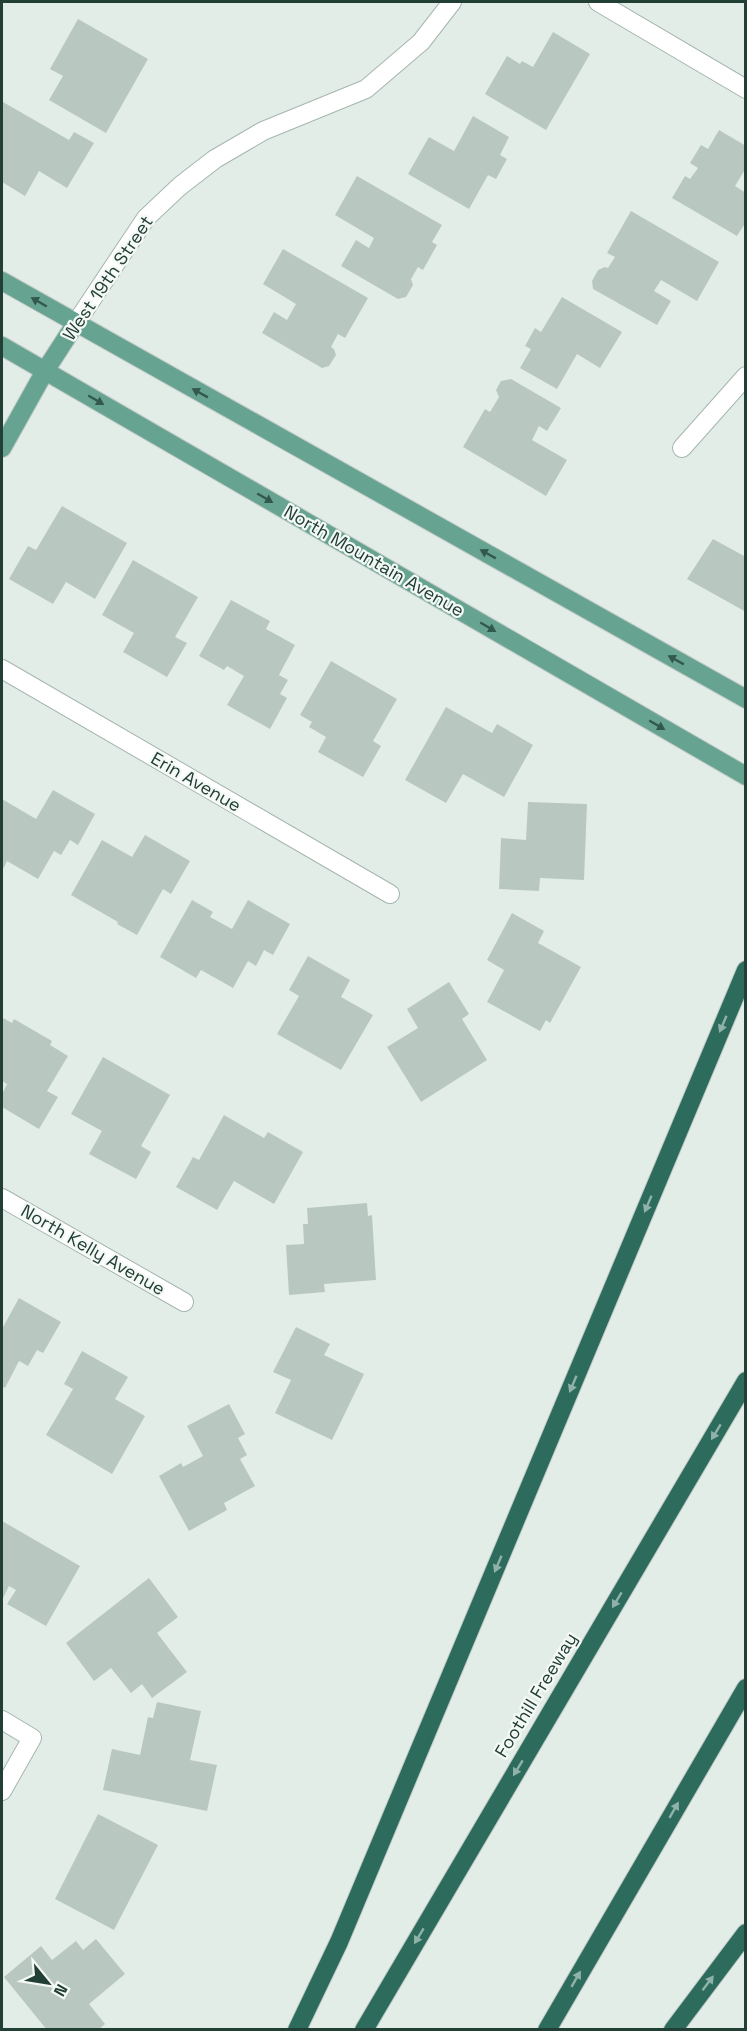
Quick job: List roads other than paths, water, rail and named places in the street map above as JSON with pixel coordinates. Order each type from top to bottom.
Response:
[{"type":"highway","points":[[297,2030],[339,1942],[746,970]]},
{"type":"highway","name":"Foothill Freeway","points":[[364,2030],[746,1381]]},
{"type":"highway","points":[[547,2030],[746,1688]]},
{"type":"highway","points":[[673,2030],[746,1933]]},
{"type":"main road","points":[[2,281],[746,699]]},
{"type":"main road","name":"West 19th Street","points":[[2,448],[45,371],[76,323]]},
{"type":"main road","name":"North Mountain Avenue","points":[[2,346],[746,776]]},
{"type":"street","name":"West 19th Street","points":[[76,323],[146,218],[180,186],[215,159],[262,131],[366,89],[421,42],[452,2]]},
{"type":"street","points":[[598,2],[746,89]]},
{"type":"street","points":[[682,448],[746,376]]},
{"type":"street","name":"Erin Avenue","points":[[2,669],[390,894]]},
{"type":"street","name":"North Kelly Avenue","points":[[2,1198],[184,1302]]},
{"type":"street","points":[[2,1720],[32,1738],[2,1791]]}]
